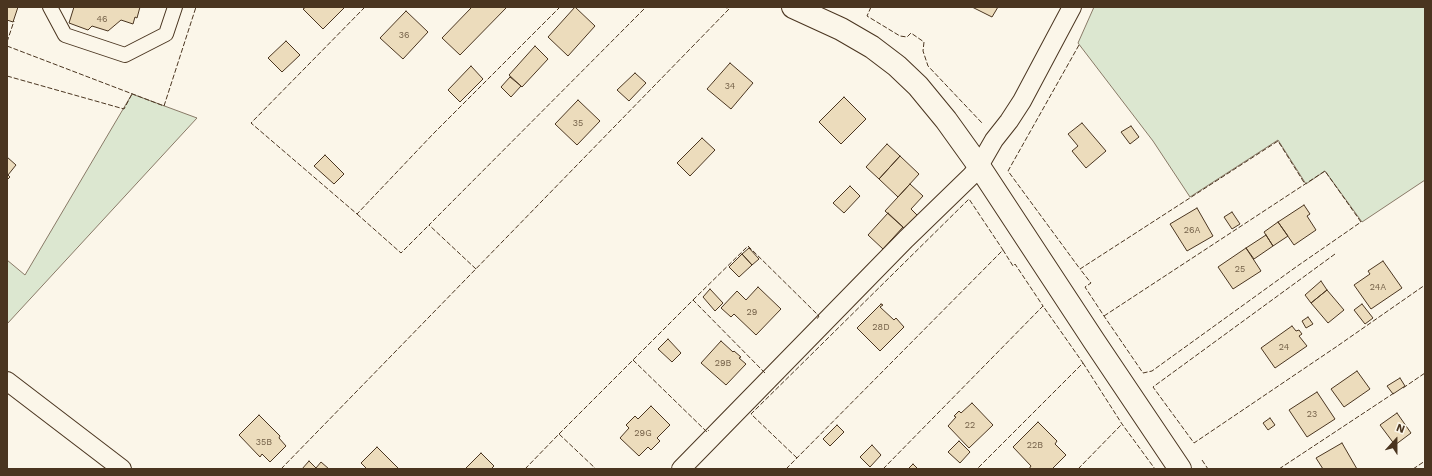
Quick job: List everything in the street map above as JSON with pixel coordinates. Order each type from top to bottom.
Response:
[{"type":"street","points":[[50,7],[65,35],[125,55],[166,34],[175,7]]},
{"type":"street","points":[[793,7],[841,29],[872,48],[897,66],[918,86],[946,120],[979,166],[1180,469]]},
{"type":"street","points":[[681,469],[906,239],[971,176],[979,166],[994,140],[1022,101],[1072,7]]},
{"type":"street","points":[[7,381],[122,469]]},
{"type":"green space","points":[[1094,7],[1425,7],[1425,180],[1362,222],[1325,171],[1306,184],[1278,140],[1190,197],[1153,141],[1078,43]]},
{"type":"green space","points":[[132,94],[197,118],[7,324],[7,260],[25,275]]},
{"type":"building","points":[[7,7],[18,7],[13,22],[7,20]]},
{"type":"building","points":[[74,7],[140,7],[137,18],[135,17],[133,24],[121,20],[108,31],[92,26],[88,30],[69,23]]},
{"type":"building","points":[[306,7],[345,7],[323,29],[303,9]]},
{"type":"building","points":[[472,7],[507,7],[460,55],[442,38]]},
{"type":"building","points":[[575,7],[595,26],[568,56],[548,37]]},
{"type":"building","points":[[972,7],[998,7],[992,17]]},
{"type":"building","points":[[406,11],[428,32],[403,59],[380,38]]},
{"type":"building","points":[[286,41],[300,55],[282,72],[268,58]]},
{"type":"building","points":[[535,46],[548,59],[522,87],[509,75]]},
{"type":"building","points":[[730,63],[753,83],[731,109],[707,89]]},
{"type":"building","points":[[471,66],[483,79],[460,102],[448,90]]},
{"type":"building","points":[[635,73],[646,83],[629,101],[617,90]]},
{"type":"building","points":[[510,77],[521,86],[511,97],[501,87]]},
{"type":"building","points":[[844,97],[866,119],[841,144],[819,122]]},
{"type":"building","points":[[578,100],[600,121],[577,145],[555,124]]},
{"type":"building","points":[[1082,123],[1106,151],[1086,168],[1072,151],[1078,146],[1068,134]]},
{"type":"building","points":[[1131,126],[1139,137],[1130,144],[1121,132]]},
{"type":"building","points":[[702,138],[715,150],[690,176],[677,163]]},
{"type":"building","points":[[887,144],[900,156],[879,179],[866,167]]},
{"type":"building","points":[[325,155],[344,174],[334,184],[314,166]]},
{"type":"building","points":[[900,156],[919,174],[898,197],[879,179]]},
{"type":"building","points":[[7,157],[16,165],[8,175],[10,177],[7,180]]},
{"type":"building","points":[[910,184],[923,196],[911,209],[918,216],[905,229],[885,211]]},
{"type":"building","points":[[850,186],[860,196],[844,213],[833,203]]},
{"type":"building","points":[[1304,205],[1310,214],[1307,216],[1316,230],[1294,245],[1278,222]]},
{"type":"building","points":[[1197,208],[1213,236],[1187,251],[1170,224]]},
{"type":"building","points":[[1232,212],[1240,224],[1232,229],[1224,217]]},
{"type":"building","points":[[888,213],[903,227],[883,249],[868,235]]},
{"type":"building","points":[[1278,222],[1288,236],[1273,246],[1264,232]]},
{"type":"building","points":[[1266,235],[1273,246],[1254,259],[1246,248]]},
{"type":"building","points":[[749,248],[759,259],[752,265],[742,254]]},
{"type":"building","points":[[1246,248],[1261,271],[1233,289],[1218,267]]},
{"type":"building","points":[[742,254],[752,265],[739,277],[729,267]]},
{"type":"building","points":[[1383,261],[1402,288],[1371,309],[1354,285],[1370,274],[1368,271]]},
{"type":"building","points":[[1321,281],[1327,290],[1311,303],[1305,295]]},
{"type":"building","points":[[758,287],[781,309],[756,335],[734,314],[731,317],[721,308],[737,291],[746,300]]},
{"type":"building","points":[[710,289],[723,303],[715,311],[703,297]]},
{"type":"building","points":[[1327,290],[1344,310],[1328,323],[1311,303]]},
{"type":"building","points":[[881,304],[883,305],[880,307],[894,320],[896,318],[904,327],[880,351],[857,328]]},
{"type":"building","points":[[1362,304],[1373,318],[1365,324],[1354,310]]},
{"type":"building","points":[[1308,317],[1313,324],[1306,328],[1302,321]]},
{"type":"building","points":[[1292,326],[1296,331],[1299,330],[1302,334],[1299,336],[1307,346],[1275,368],[1261,348]]},
{"type":"building","points":[[668,339],[681,353],[672,362],[658,349]]},
{"type":"building","points":[[721,341],[741,357],[739,358],[746,364],[726,385],[701,363]]},
{"type":"building","points":[[1357,371],[1370,389],[1344,407],[1331,389]]},
{"type":"building","points":[[1400,378],[1405,386],[1393,394],[1387,386]]},
{"type":"building","points":[[1317,392],[1335,419],[1307,437],[1289,410]]},
{"type":"building","points":[[972,403],[993,425],[969,448],[948,426],[959,411],[961,413]]},
{"type":"building","points":[[651,406],[670,425],[657,438],[660,441],[651,450],[648,447],[639,456],[620,438],[629,428],[626,425],[635,416],[638,419]]},
{"type":"building","points":[[1397,413],[1411,433],[1395,445],[1380,425]]},
{"type":"building","points":[[259,415],[280,436],[279,438],[286,446],[270,462],[262,454],[260,457],[239,435]]},
{"type":"building","points":[[1270,418],[1275,425],[1268,430],[1263,423]]},
{"type":"building","points":[[1038,422],[1057,441],[1055,444],[1066,455],[1052,469],[1029,469],[1031,466],[1013,447]]},
{"type":"building","points":[[837,425],[844,432],[830,446],[823,439]]},
{"type":"building","points":[[959,441],[970,452],[960,463],[948,452]]},
{"type":"building","points":[[1342,443],[1357,469],[1323,469],[1316,458]]},
{"type":"building","points":[[872,445],[881,455],[870,467],[860,457]]},
{"type":"building","points":[[377,447],[399,469],[367,469],[361,463]]},
{"type":"building","points":[[481,453],[494,466],[491,469],[465,469]]},
{"type":"building","points":[[309,461],[316,468],[321,462],[329,469],[302,469]]},
{"type":"building","points":[[913,464],[918,469],[908,469]]},
{"type":"fence","points":[[7,46],[164,106],[196,7]]},
{"type":"fence","points":[[365,7],[251,123],[357,214],[433,134],[560,7]]},
{"type":"fence","points":[[476,269],[429,225],[646,7]]},
{"type":"fence","points":[[281,469],[729,9],[725,7]]},
{"type":"fence","points":[[871,7],[867,16],[900,36],[907,37],[911,33],[924,42],[923,51],[928,66],[982,123]]},
{"type":"fence","points":[[7,42],[14,21]]},
{"type":"fence","points":[[1079,45],[1008,171],[1080,269]]},
{"type":"fence","points":[[7,76],[124,109],[132,94]]},
{"type":"fence","points":[[1104,316],[1325,171],[1361,222],[1152,371],[1143,373],[1104,316],[1085,287],[1091,283],[1080,269],[1278,141],[1305,184]]},
{"type":"fence","points":[[797,458],[751,414],[969,199],[1003,250]]},
{"type":"fence","points":[[357,214],[401,253],[429,225]]},
{"type":"fence","points":[[693,300],[748,246],[819,316],[817,319]]},
{"type":"fence","points":[[786,469],[1003,250],[1013,266],[1015,264],[1043,306]]},
{"type":"fence","points":[[1335,254],[1153,387],[1194,443],[1425,285]]},
{"type":"fence","points":[[559,434],[693,300],[765,373]]},
{"type":"fence","points":[[883,469],[1043,306],[1083,363],[977,469]]},
{"type":"fence","points":[[633,360],[707,432],[709,430]]},
{"type":"fence","points":[[1083,363],[1122,424],[1155,469]]},
{"type":"fence","points":[[1403,388],[1425,373]]},
{"type":"fence","points":[[1279,469],[1394,393]]},
{"type":"fence","points":[[1078,469],[1122,424]]},
{"type":"fence","points":[[525,469],[559,434],[596,469]]},
{"type":"fence","points":[[1202,460],[1208,469]]},
{"type":"fence","points":[[1413,469],[1425,461]]}]
